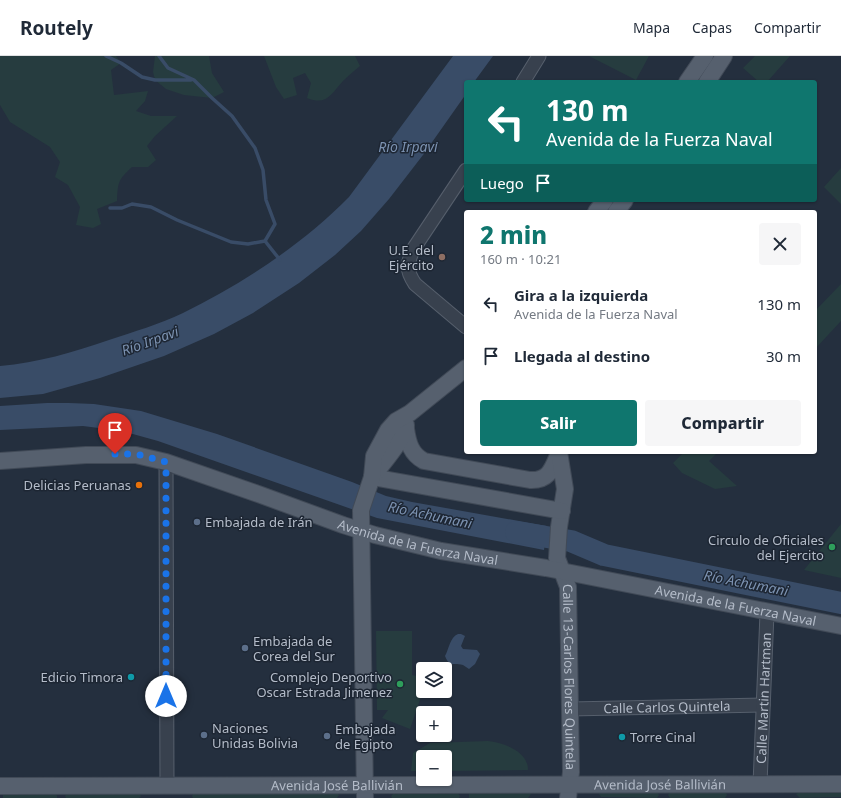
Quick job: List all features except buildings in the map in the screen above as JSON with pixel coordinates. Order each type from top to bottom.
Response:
[{"type":"main road","points":[[693,80],[704,56]]},
{"type":"main road","points":[[708,80],[724,56]]},
{"type":"main road","points":[[365,792],[360,518],[370,481],[374,456],[380,442],[396,421],[410,413],[464,370]]},
{"type":"main road","points":[[410,413],[406,424],[408,442],[412,452],[424,461],[537,480],[547,475],[552,469],[558,454]]},
{"type":"main road","points":[[370,481],[386,460],[406,429]]},
{"type":"main road","name":"Avenida de la Fuerza Naval","points":[[0,461],[136,454],[166,462],[343,525],[360,518],[441,551],[559,564],[767,613],[841,626]]},
{"type":"main road","points":[[559,454],[565,489],[559,527],[559,564]]},
{"type":"main road","points":[[370,481],[562,511]]},
{"type":"main road","name":"Calle 13-Carlos Flores Quintela","points":[[559,564],[568,587],[570,791]]},
{"type":"main road","name":"Avenida José Ballivián","points":[[0,786],[167,785],[365,792],[570,791],[760,784],[841,784]]},
{"type":"street","points":[[524,80],[539,56]]},
{"type":"street","points":[[464,173],[414,248],[407,267],[415,284],[464,325]]},
{"type":"street","points":[[166,462],[167,785]]},
{"type":"street","name":"Calle Martin Hartman","points":[[760,784],[767,613]]},
{"type":"street","name":"Calle Carlos Quintela","points":[[570,709],[763,705]]},
{"type":"green space","points":[[0,56],[116,56],[121,63],[111,70],[114,95],[148,91],[145,101],[136,111],[151,116],[177,116],[155,136],[147,146],[156,160],[148,167],[132,167],[121,178],[117,201],[97,209],[101,224],[93,228],[76,225],[80,207],[68,185],[55,177],[60,162],[50,147],[10,122],[0,105]]},
{"type":"green space","points":[[155,56],[209,56],[212,73],[224,92],[212,98],[184,95],[166,89],[155,80],[153,72]]},
{"type":"green space","points":[[264,56],[355,56],[360,66],[324,100],[319,101],[307,98],[311,83],[305,73],[293,78],[297,95],[284,99],[276,87]]},
{"type":"green space","points":[[589,56],[649,56],[636,80]]},
{"type":"green space","points":[[755,56],[790,56],[769,80],[757,80],[743,68]]},
{"type":"green space","points":[[841,168],[841,204],[824,187]]},
{"type":"green space","points":[[841,284],[841,321],[817,347],[817,309]]},
{"type":"green space","points":[[682,454],[716,454],[709,461],[737,486],[715,489],[682,473],[673,463]]},
{"type":"green space","name":"Circulo de Oficiales del Ejercito","points":[[841,524],[841,578],[804,570]]},
{"type":"green space","name":"Complejo Deportivo Oscar Estrada Jimenez","points":[[376,631],[412,631],[412,675],[416,676],[416,698],[421,698],[418,706],[416,706],[416,711],[410,729],[382,718],[388,710],[377,710]]},
{"type":"green space","points":[[488,741],[501,744],[520,753],[527,763],[528,770],[452,771],[452,750],[418,750],[430,743]]},
{"type":"green space","points":[[416,751],[416,771],[411,771],[413,753]]},
{"type":"green space","points":[[725,791],[727,795],[725,798],[670,798],[668,795],[670,792]]},
{"type":"green space","points":[[800,791],[841,791],[841,797],[800,798],[796,794]]},
{"type":"green space","points":[[138,792],[141,796],[139,798],[66,798],[65,796],[68,793]]},
{"type":"green space","points":[[336,792],[339,795],[337,798],[193,798],[192,796],[193,794]]},
{"type":"green space","points":[[457,792],[460,796],[459,798],[392,798],[391,796],[394,793]]},
{"type":"green space","points":[[600,792],[657,792],[659,795],[657,798],[601,797],[599,794]]},
{"type":"green space","points":[[55,793],[57,798],[3,798],[3,794]]},
{"type":"green space","points":[[469,793],[531,794],[528,798],[469,798]]},
{"type":"water","name":"Río Irpavi","points":[[453,56],[493,56],[475,80],[464,80],[464,97],[423,155],[389,199],[361,231],[335,255],[299,283],[253,313],[214,334],[164,356],[100,378],[43,394],[0,398],[0,366],[42,360],[69,353],[137,331],[183,313],[228,289],[271,262],[312,231],[349,197]]},
{"type":"water","name":"Río Achumani","points":[[47,403],[94,404],[141,411],[217,434],[352,482],[386,496],[547,526],[544,550],[377,518],[158,441],[122,431],[83,426],[0,430],[0,406]]},
{"type":"water","points":[[461,634],[465,636],[461,646],[463,649],[477,650],[480,654],[475,664],[469,669],[460,664],[452,664],[452,662],[449,662],[445,656],[451,640],[455,636]]},
{"type":"waterway","points":[[106,56],[121,63],[142,77],[155,80],[191,80]]},
{"type":"waterway","points":[[159,56],[168,68],[194,80],[232,116],[255,148],[263,170],[266,200],[275,224],[265,241],[280,260]]},
{"type":"waterway","points":[[110,208],[122,208],[132,204],[151,207],[177,220],[231,242],[248,244],[265,241]]},
{"type":"waterway","name":"Río Achumani","points":[[516,532],[571,541],[604,555],[841,603]]},
{"type":"place","name":"U.E. del Ejército","points":[[442,257]]},
{"type":"place","name":"Delicias Peruanas","points":[[139,485]]},
{"type":"place","name":"Embajada de Irán","points":[[197,522]]},
{"type":"place","name":"Circulo de Oficiales del Ejercito","points":[[832,547]]},
{"type":"place","name":"Embajada de Corea del Sur","points":[[245,648]]},
{"type":"place","name":"Edicio Timora","points":[[131,677]]},
{"type":"place","name":"Complejo Deportivo Oscar Estrada Jimenez","points":[[400,684]]},
{"type":"place","name":"Naciones Unidas Bolivia","points":[[204,735]]},
{"type":"place","name":"Embajada de Egipto","points":[[327,736]]},
{"type":"place","name":"Torre Cinal","points":[[622,737]]},
{"type":"route","points":[[115,454],[136,454],[166,462],[166,696]]}]
